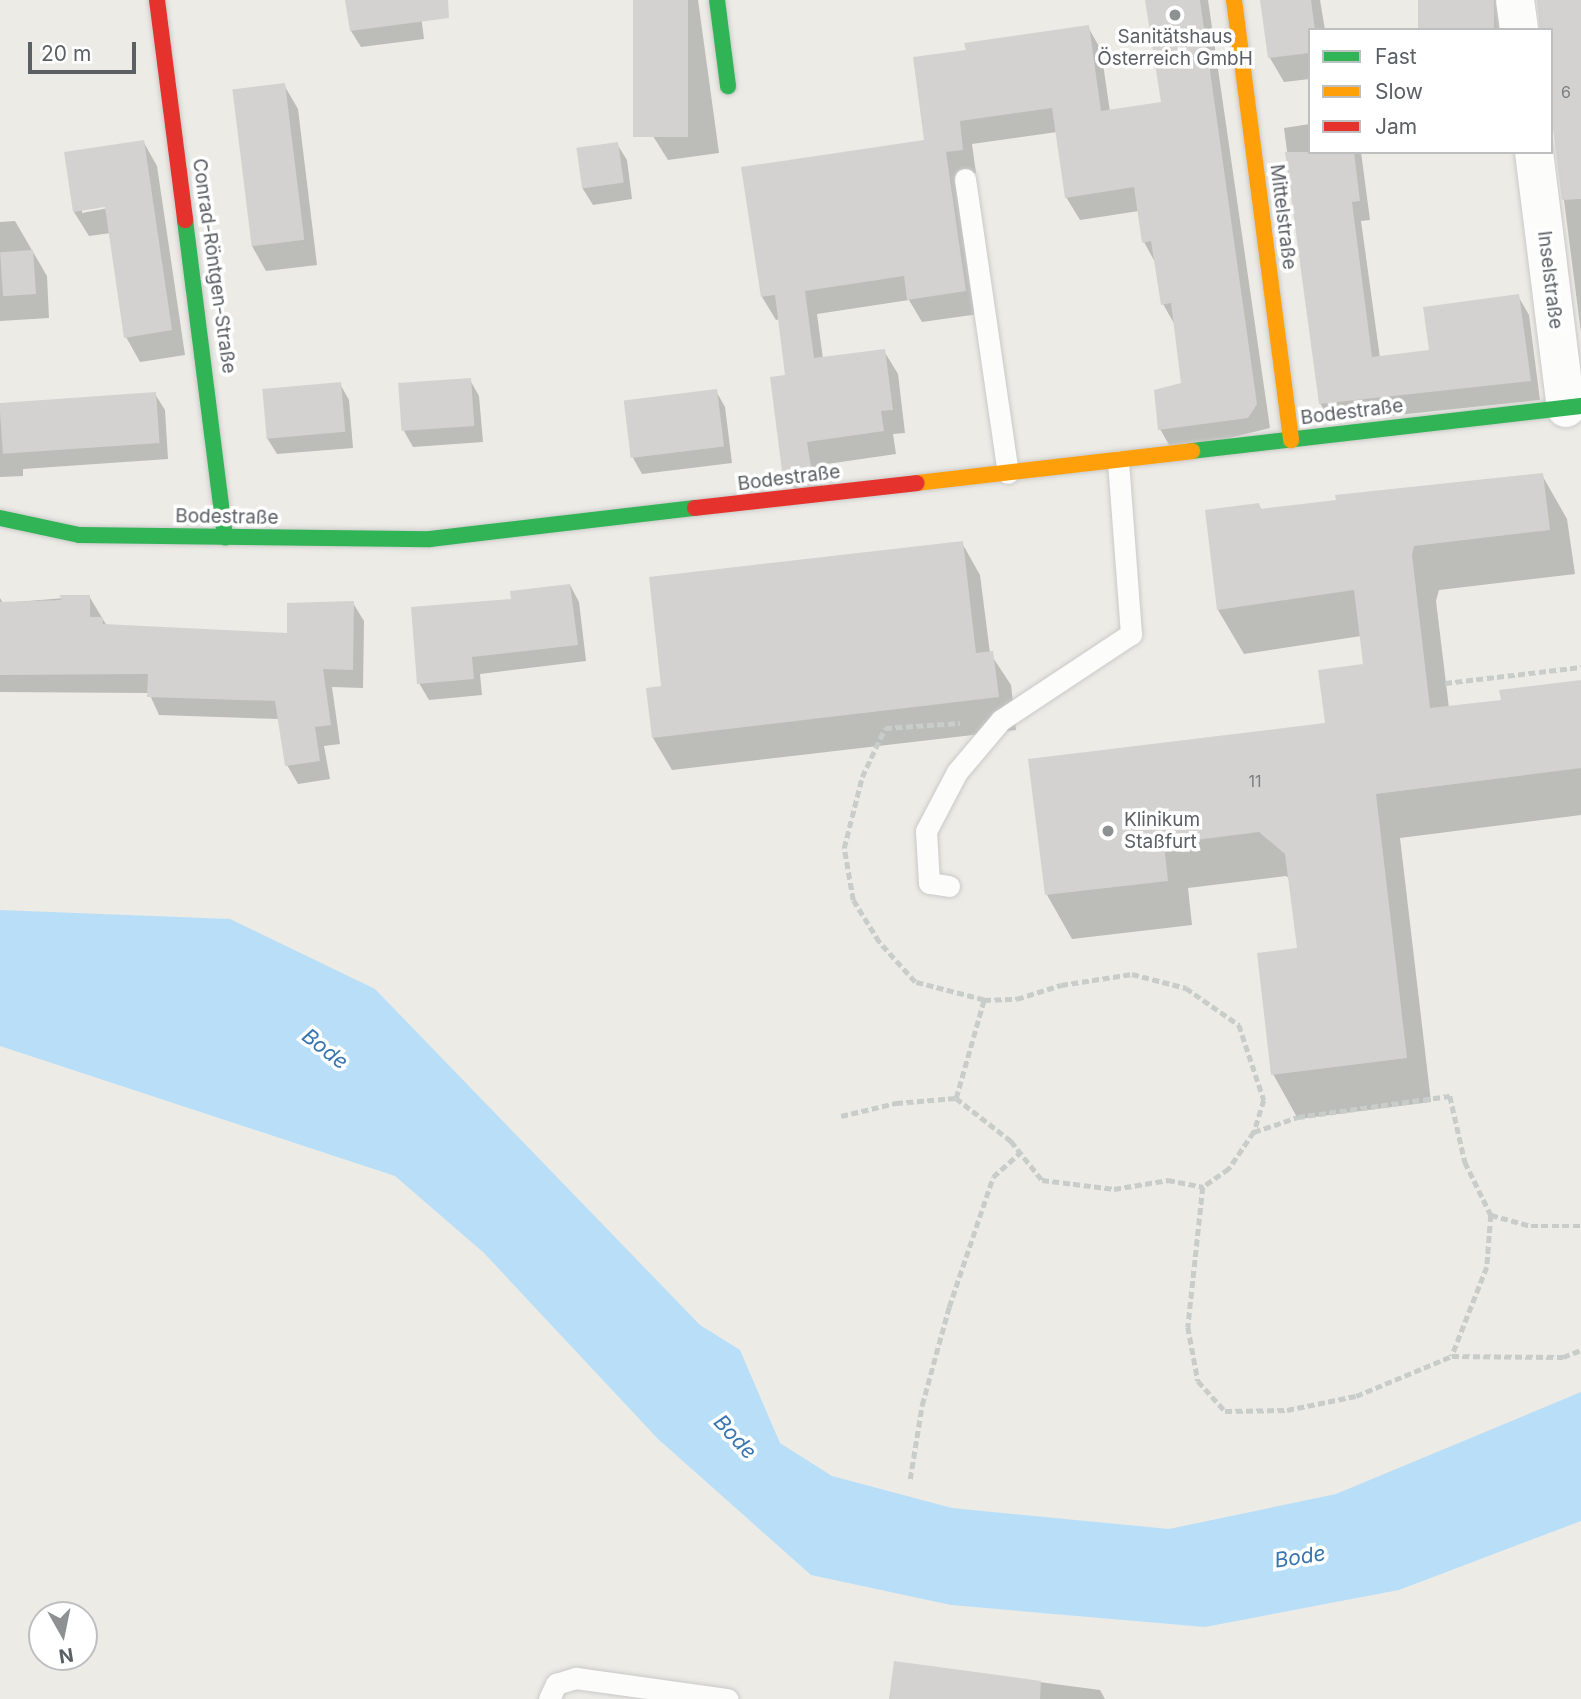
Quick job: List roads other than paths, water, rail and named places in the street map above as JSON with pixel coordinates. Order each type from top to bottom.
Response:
[{"type":"street","name":"Conrad-Röntgen-Straße","points":[[157,0],[225,537]]},
{"type":"street","points":[[717,0],[728,86]]},
{"type":"street","name":"Mittelstraße","points":[[1234,0],[1291,440]]},
{"type":"street","points":[[1515,0],[1519,28]]},
{"type":"street","name":"Inselstraße","points":[[1534,154],[1573,407]]},
{"type":"street","name":"Bodestraße","points":[[0,518],[79,535],[430,540],[1573,407]]},
{"type":"lane","points":[[965,179],[1008,473]]},
{"type":"lane","points":[[949,886],[929,883],[926,831],[957,772],[1000,720],[1131,634],[1118,461]]},
{"type":"lane","points":[[550,1699],[556,1684],[576,1678],[728,1699]]},
{"type":"water","name":"Bode","points":[[0,910],[230,919],[375,989],[700,1325],[740,1350],[780,1443],[832,1476],[952,1508],[1169,1529],[1336,1494],[1581,1392],[1581,1521],[1399,1590],[1205,1627],[951,1605],[811,1575],[658,1439],[484,1253],[395,1176],[0,1046]]},
{"type":"place","name":"Sanitätshaus Österreich GmbH","points":[[1175,15]]},
{"type":"place","name":"Klinikum Staßfurt","points":[[1108,831]]}]
